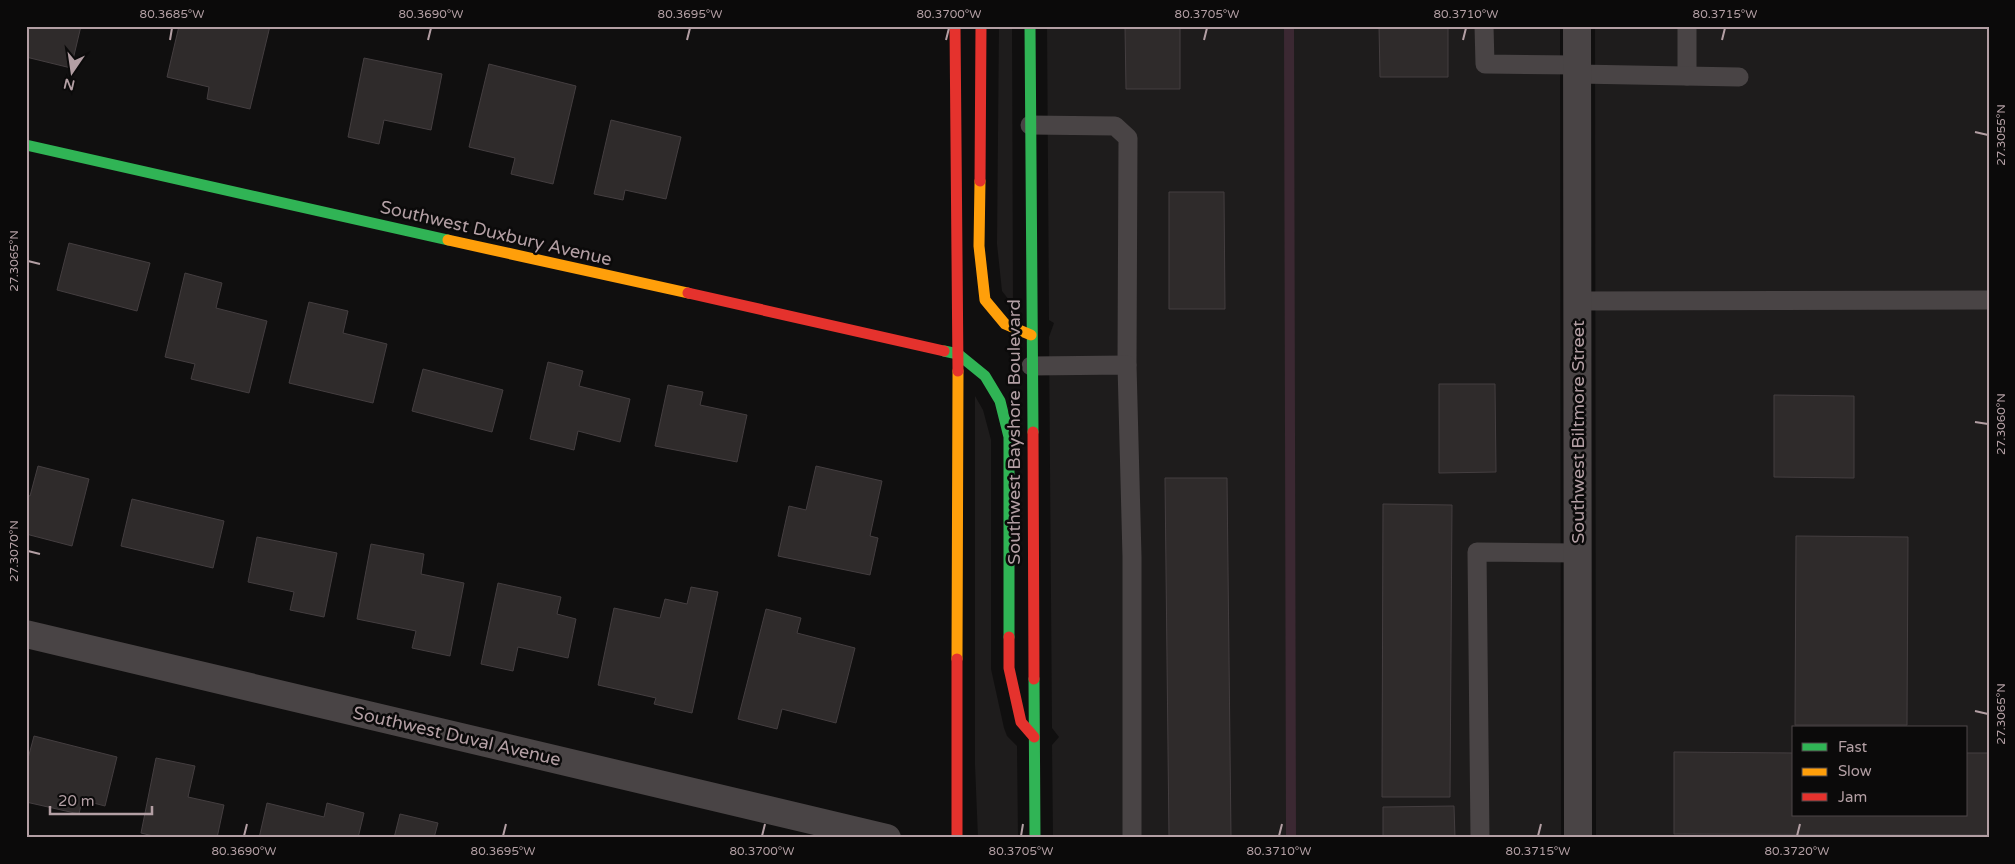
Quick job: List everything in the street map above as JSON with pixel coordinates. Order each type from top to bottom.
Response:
[{"type":"main road","points":[[955,26],[958,354],[957,838]]},
{"type":"main road","points":[[981,26],[979,246],[985,300],[1005,324],[1031,334]]},
{"type":"main road","name":"Southwest Bayshore Boulevard","points":[[1030,26],[1035,838]]},
{"type":"main road","name":"Southwest Duxbury Avenue","points":[[26,145],[958,354]]},
{"type":"main road","points":[[958,354],[985,376],[1000,401],[1009,437],[1009,668],[1021,722],[1034,737]]},
{"type":"street","name":"Southwest Biltmore Street","points":[[1577,26],[1578,838]]},
{"type":"street","name":"Southwest Duval Avenue","points":[[26,634],[887,838]]},
{"type":"lane","points":[[1484,26],[1485,64],[1687,76],[1739,77]]},
{"type":"lane","points":[[1687,26],[1687,76]]},
{"type":"lane","points":[[1030,125],[1115,126],[1128,138],[1127,365],[1132,557],[1132,838]]},
{"type":"lane","points":[[1578,301],[1989,300]]},
{"type":"lane","points":[[1031,366],[1127,365]]},
{"type":"lane","points":[[1480,838],[1477,552],[1578,553]]},
{"type":"shaded area","points":[[999,26],[1012,26],[1013,305],[1002,291],[997,244]]},
{"type":"shaded area","points":[[1047,26],[1560,26],[1561,838],[1053,838],[1052,745],[1059,737],[1052,728],[1049,337],[1054,323],[1049,320]]},
{"type":"shaded area","points":[[1595,26],[1989,26],[1989,838],[1596,838]]},
{"type":"shaded area","points":[[975,396],[983,410],[991,440],[991,669],[1004,728],[1007,736],[1017,746],[1018,838],[978,838],[975,765]]},
{"type":"building","points":[[26,26],[81,26],[71,68],[26,57]]},
{"type":"building","points":[[179,26],[270,26],[250,109],[207,99],[209,87],[167,77]]},
{"type":"building","points":[[1125,26],[1180,26],[1180,89],[1126,89]]},
{"type":"building","points":[[1379,26],[1448,26],[1448,77],[1380,77]]},
{"type":"building","points":[[364,58],[442,74],[431,130],[384,120],[379,144],[348,137]]},
{"type":"building","points":[[489,64],[576,86],[553,184],[511,174],[515,158],[469,147]]},
{"type":"building","points":[[611,120],[681,137],[666,199],[625,190],[623,200],[594,194]]},
{"type":"building","points":[[1169,192],[1224,192],[1225,309],[1169,309]]},
{"type":"building","points":[[69,243],[150,263],[137,311],[57,290]]},
{"type":"building","points":[[185,273],[222,283],[216,308],[267,321],[249,393],[191,379],[195,364],[165,357]]},
{"type":"building","points":[[309,302],[348,311],[343,333],[387,344],[373,403],[289,383]]},
{"type":"building","points":[[548,362],[583,371],[579,386],[630,399],[620,442],[578,431],[574,450],[530,439]]},
{"type":"building","points":[[423,369],[503,390],[492,432],[412,411]]},
{"type":"building","points":[[1439,384],[1495,384],[1496,472],[1439,473]]},
{"type":"building","points":[[668,385],[703,392],[700,405],[747,415],[737,462],[655,446]]},
{"type":"building","points":[[1774,395],[1854,396],[1854,478],[1774,477]]},
{"type":"building","points":[[38,466],[89,479],[72,546],[26,534],[26,495],[30,496]]},
{"type":"building","points":[[816,466],[882,481],[870,536],[878,538],[870,575],[778,556],[789,506],[806,510]]},
{"type":"building","points":[[1165,478],[1227,478],[1231,838],[1169,838]]},
{"type":"building","points":[[132,499],[224,521],[213,568],[121,546]]},
{"type":"building","points":[[1383,504],[1452,505],[1450,797],[1382,797]]},
{"type":"building","points":[[1796,536],[1908,537],[1907,725],[1795,725]]},
{"type":"building","points":[[257,537],[337,553],[324,617],[290,610],[294,592],[248,582]]},
{"type":"building","points":[[371,544],[424,554],[421,574],[464,583],[450,656],[412,648],[416,631],[357,619]]},
{"type":"building","points":[[498,583],[561,597],[557,614],[576,619],[568,658],[518,647],[513,671],[481,664]]},
{"type":"building","points":[[691,587],[718,592],[692,713],[654,704],[656,698],[598,685],[614,608],[660,618],[665,599],[687,604]]},
{"type":"building","points":[[766,609],[801,618],[797,633],[855,648],[836,723],[782,709],[777,729],[738,719]]},
{"type":"building","points":[[34,736],[117,757],[105,806],[82,800],[79,814],[26,802],[26,766]]},
{"type":"building","points":[[1674,752],[1792,753],[1792,816],[1968,816],[1968,753],[1988,753],[1988,835],[1674,834]]},
{"type":"building","points":[[156,758],[195,766],[188,797],[224,805],[217,838],[161,838],[141,833]]},
{"type":"building","points":[[267,803],[324,817],[327,803],[364,813],[358,838],[259,838]]},
{"type":"building","points":[[1454,806],[1455,838],[1383,838],[1383,807]]},
{"type":"building","points":[[400,814],[438,823],[434,838],[394,838]]},
{"type":"waterway","points":[[1289,26],[1291,838]]},
{"type":"traffic: fast","points":[[1030,26],[1033,432]]},
{"type":"traffic: fast","points":[[26,145],[448,240]]},
{"type":"traffic: fast","points":[[944,351],[958,354],[985,376],[1000,401],[1009,437],[1009,637]]},
{"type":"traffic: fast","points":[[1034,679],[1035,838]]},
{"type":"traffic: slow","points":[[980,181],[979,246],[985,300],[1005,324],[1031,335]]},
{"type":"traffic: slow","points":[[448,240],[688,293]]},
{"type":"traffic: slow","points":[[957,659],[958,371]]},
{"type":"traffic: jam","points":[[955,26],[958,371]]},
{"type":"traffic: jam","points":[[980,181],[981,26]]},
{"type":"traffic: jam","points":[[688,293],[944,351]]},
{"type":"traffic: jam","points":[[1033,432],[1034,679]]},
{"type":"traffic: jam","points":[[1009,637],[1009,668],[1021,722],[1034,737]]},
{"type":"traffic: jam","points":[[957,659],[957,838]]}]
